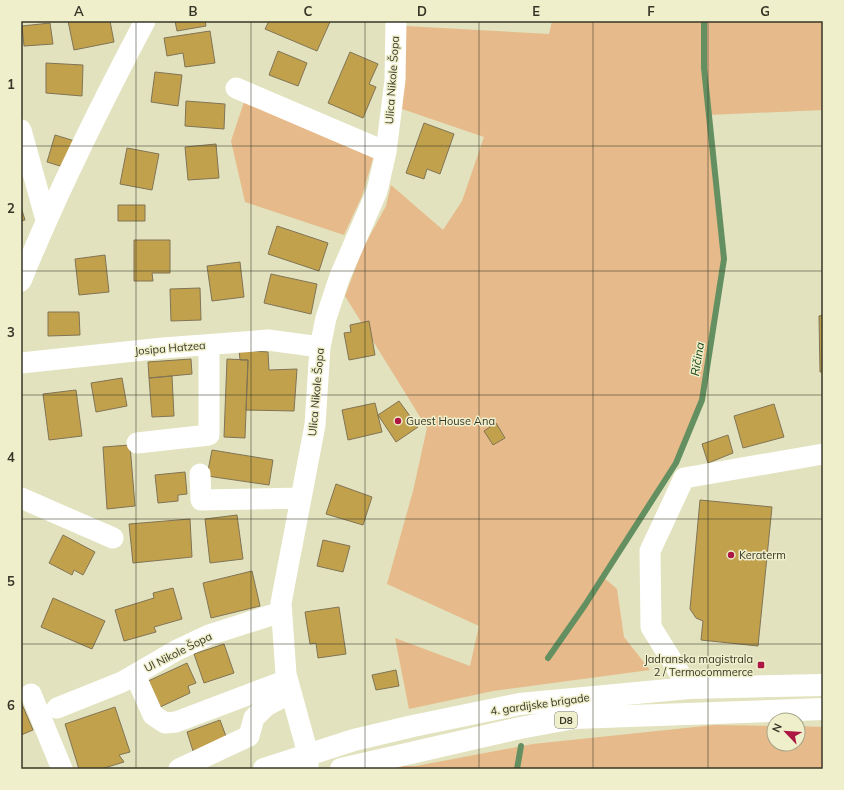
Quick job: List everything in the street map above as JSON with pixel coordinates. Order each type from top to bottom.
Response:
[{"type":"main road","name":"4. gardijske brigade","points":[[264,769],[308,761],[413,726],[520,704],[689,688],[823,685]]},
{"type":"main road","name":"4. gardijske brigade","points":[[341,769],[520,728],[574,718],[823,709]]},
{"type":"street","points":[[21,281],[46,220],[109,90],[145,21]]},
{"type":"street","name":"Ulica Nikole Šopa","points":[[308,761],[288,680],[281,603],[314,426],[320,347],[326,318],[340,276],[377,191],[386,152],[395,80],[396,21]]},
{"type":"street","points":[[236,88],[386,152]]},
{"type":"street","points":[[21,130],[46,220]]},
{"type":"street","name":"Josipa Hatzea","points":[[21,363],[268,340],[320,347]]},
{"type":"street","points":[[137,443],[208,435],[209,345]]},
{"type":"street","points":[[689,688],[651,627],[650,551],[684,478],[823,454]]},
{"type":"street","points":[[200,474],[201,500],[301,498]]},
{"type":"street","points":[[21,498],[113,538]]},
{"type":"street","name":"Ul Nikole Šopa","points":[[57,708],[129,679],[177,650],[209,635],[282,612]]},
{"type":"street","points":[[129,679],[153,715],[164,723],[176,722],[288,680]]},
{"type":"street","points":[[212,697],[288,680]]},
{"type":"street","points":[[179,769],[249,736],[254,718],[288,680]]},
{"type":"street","points":[[31,694],[62,769]]},
{"type":"shaded area","points":[[552,21],[823,21],[823,110],[708,115],[724,259],[702,400],[676,463],[603,577],[617,589],[624,637],[650,670],[493,691],[409,709],[395,638],[470,666],[479,626],[387,584],[413,491],[427,428],[345,296],[363,248],[386,206],[391,185],[443,230],[462,201],[484,137],[402,109],[406,26],[549,34]]},
{"type":"shaded area","points":[[245,99],[374,155],[362,196],[344,235],[245,202],[231,141]]},
{"type":"shaded area","points":[[714,725],[766,726],[766,752],[806,752],[806,726],[823,727],[823,769],[362,769],[377,766],[416,766],[533,744]]},
{"type":"building","points":[[68,21],[110,21],[114,42],[74,50]]},
{"type":"building","points":[[175,21],[205,21],[206,26],[177,31]]},
{"type":"building","points":[[269,21],[330,22],[317,51],[265,29]]},
{"type":"building","points":[[50,23],[53,44],[24,46],[22,26]]},
{"type":"building","points":[[210,31],[215,63],[185,67],[183,53],[167,56],[164,38]]},
{"type":"building","points":[[278,51],[307,63],[298,86],[269,75]]},
{"type":"building","points":[[350,52],[378,64],[369,84],[376,87],[363,118],[328,103]]},
{"type":"building","points":[[46,63],[83,65],[82,96],[46,93]]},
{"type":"building","points":[[155,72],[182,75],[178,106],[151,102]]},
{"type":"building","points":[[186,101],[225,104],[224,129],[185,126]]},
{"type":"building","points":[[424,123],[454,134],[440,174],[427,169],[424,179],[406,173]]},
{"type":"building","points":[[55,135],[78,142],[70,169],[47,162]]},
{"type":"building","points":[[216,144],[219,178],[188,180],[185,147]]},
{"type":"building","points":[[127,148],[159,154],[152,190],[120,184]]},
{"type":"building","points":[[118,205],[145,205],[145,221],[118,221]]},
{"type":"building","points":[[21,207],[25,220],[21,221]]},
{"type":"building","points":[[277,226],[328,243],[319,271],[268,254]]},
{"type":"building","points":[[134,240],[170,240],[170,273],[152,273],[153,281],[134,281]]},
{"type":"building","points":[[105,255],[109,292],[79,295],[75,259]]},
{"type":"building","points":[[240,262],[244,297],[212,301],[207,266]]},
{"type":"building","points":[[271,274],[317,284],[311,314],[264,303]]},
{"type":"building","points":[[200,288],[201,320],[171,321],[170,289]]},
{"type":"building","points":[[48,312],[79,312],[80,335],[48,336]]},
{"type":"building","points":[[823,315],[823,372],[820,372],[819,316]]},
{"type":"building","points":[[369,321],[375,355],[349,360],[344,333],[351,332],[350,325]]},
{"type":"building","points":[[239,350],[268,352],[269,370],[297,369],[294,411],[246,410],[248,360],[240,360]]},
{"type":"building","points":[[191,359],[192,374],[149,378],[148,362]]},
{"type":"building","points":[[227,359],[248,360],[245,438],[224,437]]},
{"type":"building","points":[[172,376],[174,416],[152,417],[149,378]]},
{"type":"building","points":[[122,378],[127,406],[96,412],[91,383]]},
{"type":"building","points":[[76,390],[82,436],[49,440],[43,394]]},
{"type":"building","name":"Guest House Ana","points":[[399,401],[418,427],[396,442],[378,415]]},
{"type":"building","points":[[375,403],[382,432],[348,440],[342,410]]},
{"type":"building","points":[[774,404],[784,437],[743,448],[734,416]]},
{"type":"building","points":[[496,423],[505,438],[493,445],[484,431]]},
{"type":"building","points":[[728,435],[733,453],[708,463],[702,444]]},
{"type":"building","points":[[130,445],[135,506],[107,509],[103,447]]},
{"type":"building","points":[[212,450],[273,460],[269,485],[207,476]]},
{"type":"building","points":[[185,472],[187,494],[178,495],[178,501],[158,503],[155,475]]},
{"type":"building","points":[[336,484],[372,497],[363,525],[326,514]]},
{"type":"building","name":"Keraterm","points":[[700,500],[772,507],[758,646],[701,640],[703,621],[696,618],[690,609]]},
{"type":"building","points":[[237,515],[243,559],[210,563],[205,519]]},
{"type":"building","points":[[190,519],[192,557],[133,563],[129,524]]},
{"type":"building","points":[[63,535],[95,552],[83,575],[74,570],[72,575],[49,563]]},
{"type":"building","points":[[323,540],[350,546],[343,572],[317,566]]},
{"type":"building","points":[[252,571],[260,606],[211,618],[203,583]]},
{"type":"building","points":[[173,588],[182,619],[154,627],[156,632],[124,641],[115,610],[154,598],[153,593]]},
{"type":"building","points":[[53,598],[105,621],[92,649],[41,627]]},
{"type":"building","points":[[339,607],[346,654],[318,658],[316,643],[310,644],[305,612]]},
{"type":"building","points":[[224,644],[234,673],[204,683],[194,654]]},
{"type":"building","points":[[187,663],[196,683],[188,686],[190,693],[156,709],[144,683]]},
{"type":"building","points":[[396,670],[399,686],[376,690],[372,675]]},
{"type":"building","points":[[21,702],[33,730],[21,735]]},
{"type":"building","points":[[115,707],[130,752],[119,755],[124,762],[101,769],[79,769],[65,724]]},
{"type":"building","points":[[220,720],[227,739],[193,751],[187,732]]},
{"type":"waterway","name":"Ričina","points":[[548,658],[585,605],[676,463],[702,400],[724,259],[704,68],[704,21]]},
{"type":"waterway","name":"Ričina","points":[[517,769],[521,746]]},
{"type":"place","name":"Guest House Ana","points":[[398,421]]},
{"type":"place","name":"Keraterm","points":[[731,555]]},
{"type":"place","name":"Jadranska magistrala 2 / Termocommerce","points":[[761,665]]}]
